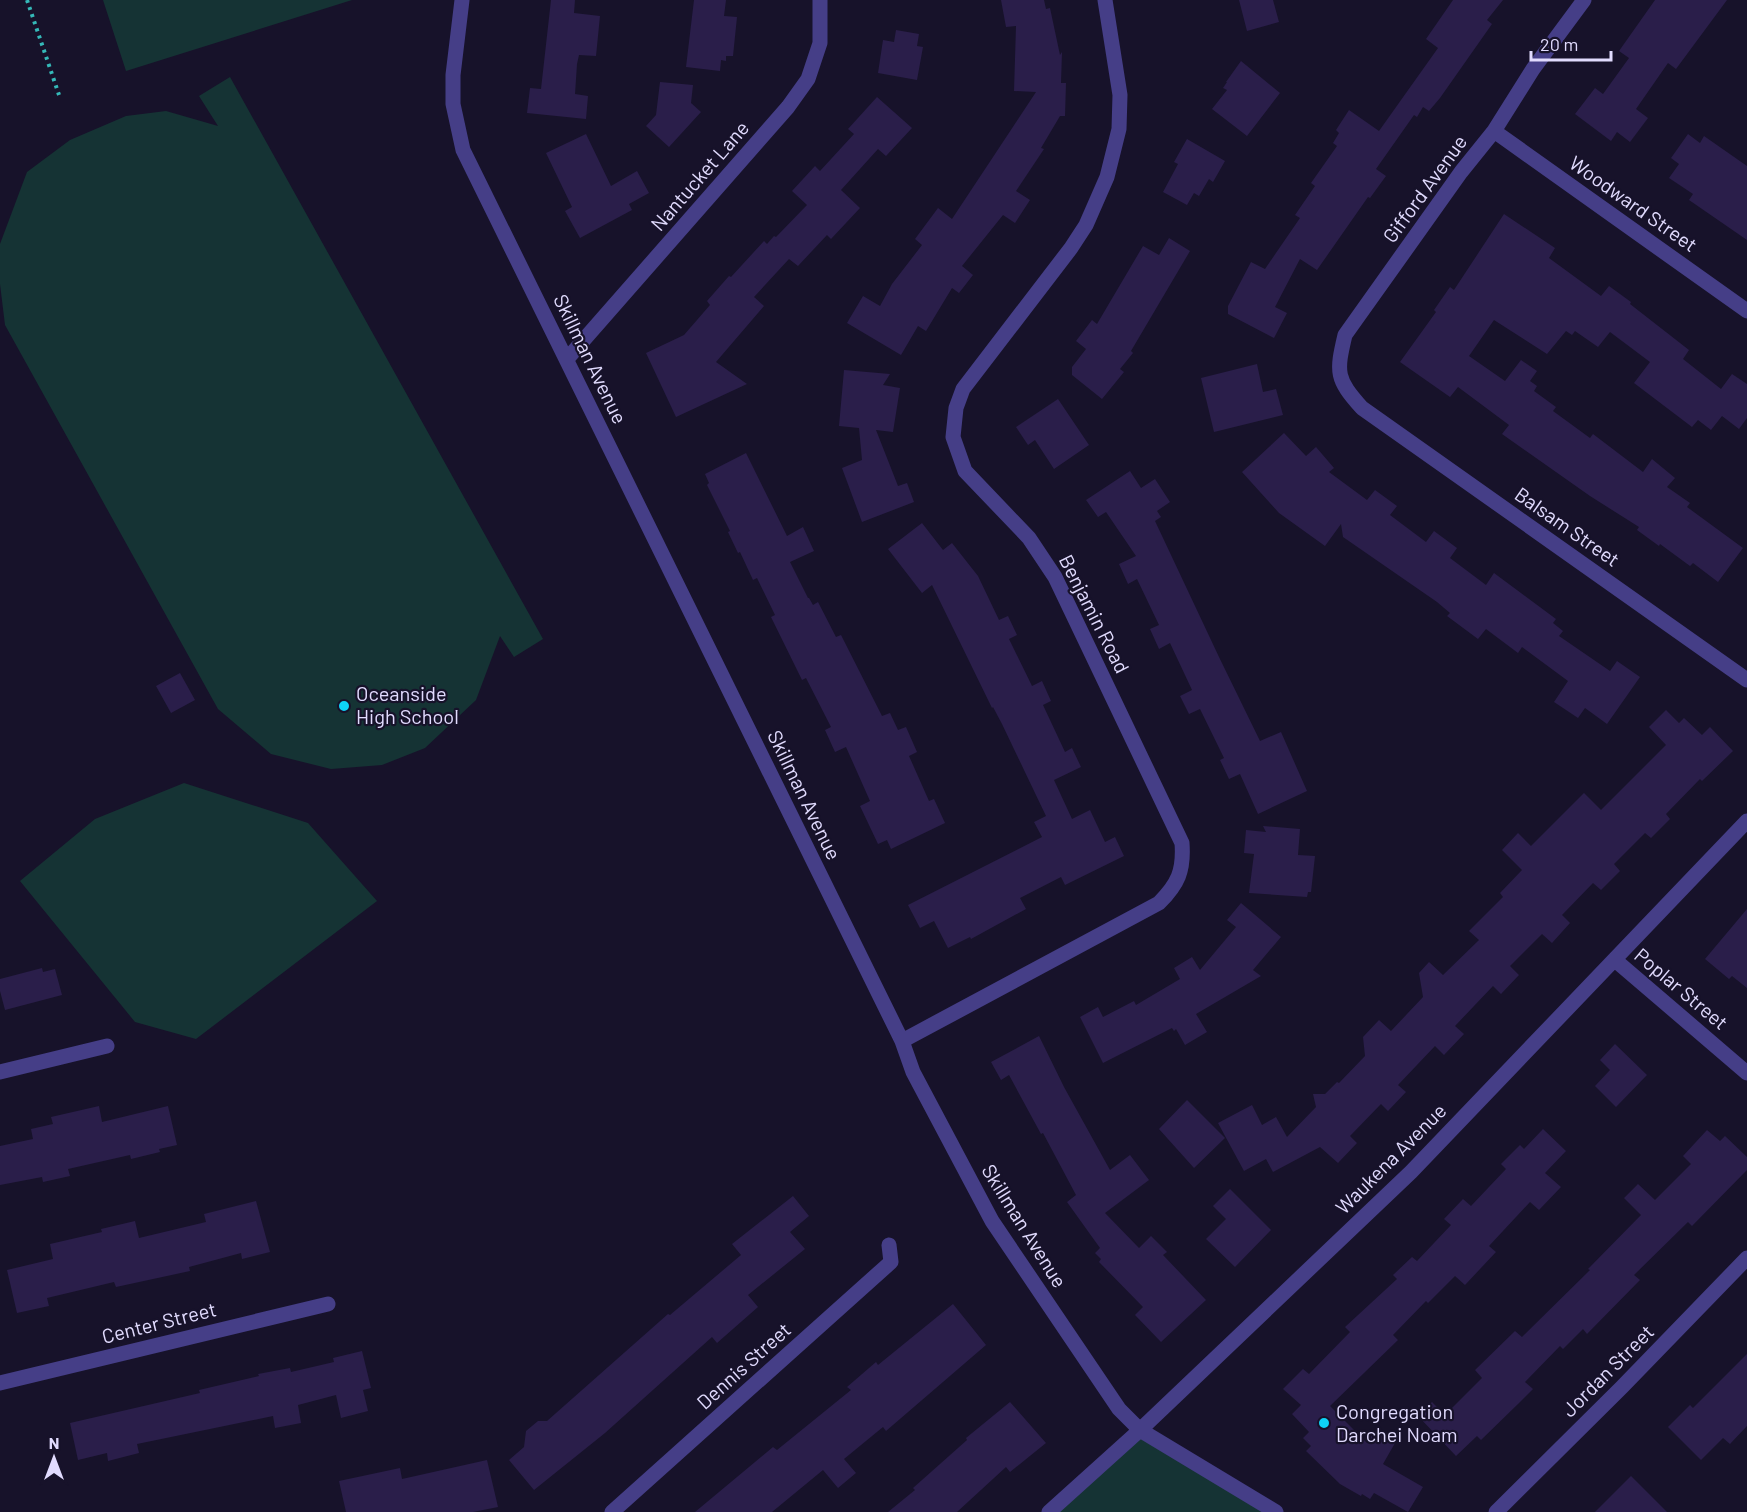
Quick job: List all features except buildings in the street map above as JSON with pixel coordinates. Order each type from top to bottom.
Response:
[{"type":"street","name":"Skillman Avenue","points":[[462,0],[453,75],[453,104],[463,150],[902,1041],[913,1072],[992,1221],[1119,1409],[1140,1430],[1276,1512]]},
{"type":"street","name":"Nantucket Lane","points":[[567,359],[788,107],[808,79],[820,43],[820,0]]},
{"type":"street","name":"Benjamin Road","points":[[902,1041],[1159,903],[1173,889],[1183,862],[1182,843],[1055,578],[1029,538],[965,471],[953,437],[956,408],[963,388],[1071,248],[1086,225],[1107,177],[1119,129],[1120,95],[1105,0]]},
{"type":"street","name":"Gifford Avenue","points":[[1362,408],[1344,388],[1338,364],[1345,335],[1461,172],[1494,131],[1533,69],[1584,0]]},
{"type":"street","name":"Woodward Street","points":[[1494,131],[1747,311]]},
{"type":"street","name":"Balsam Street","points":[[1362,408],[1747,680]]},
{"type":"street","name":"Waukena Avenue","points":[[1049,1512],[1140,1430],[1411,1172],[1747,821]]},
{"type":"street","name":"Poplar Street","points":[[1615,960],[1747,1073]]},
{"type":"street","points":[[0,1072],[107,1046]]},
{"type":"street","name":"Dennis Street","points":[[612,1512],[891,1262],[889,1245]]},
{"type":"street","name":"Jordan Street","points":[[1496,1512],[1622,1388],[1747,1258]]},
{"type":"street","name":"Center Street","points":[[0,1383],[328,1304]]},
{"type":"path","points":[[27,0],[59,95]]},
{"type":"green space","points":[[103,0],[352,0],[126,71]]},
{"type":"green space","points":[[230,77],[543,639],[514,657],[500,636],[476,700],[425,748],[382,765],[331,769],[271,754],[218,709],[5,325],[0,284],[0,244],[27,172],[70,140],[126,116],[166,111],[218,126],[199,96]]},
{"type":"green space","points":[[184,783],[308,823],[377,901],[196,1039],[135,1022],[20,881],[95,819]]},
{"type":"green space","points":[[1141,1436],[1264,1512],[1054,1512]]},
{"type":"place","name":"Oceanside High School","points":[[344,706]]},
{"type":"place","name":"Congregation Darchei Noam","points":[[1324,1423]]}]
